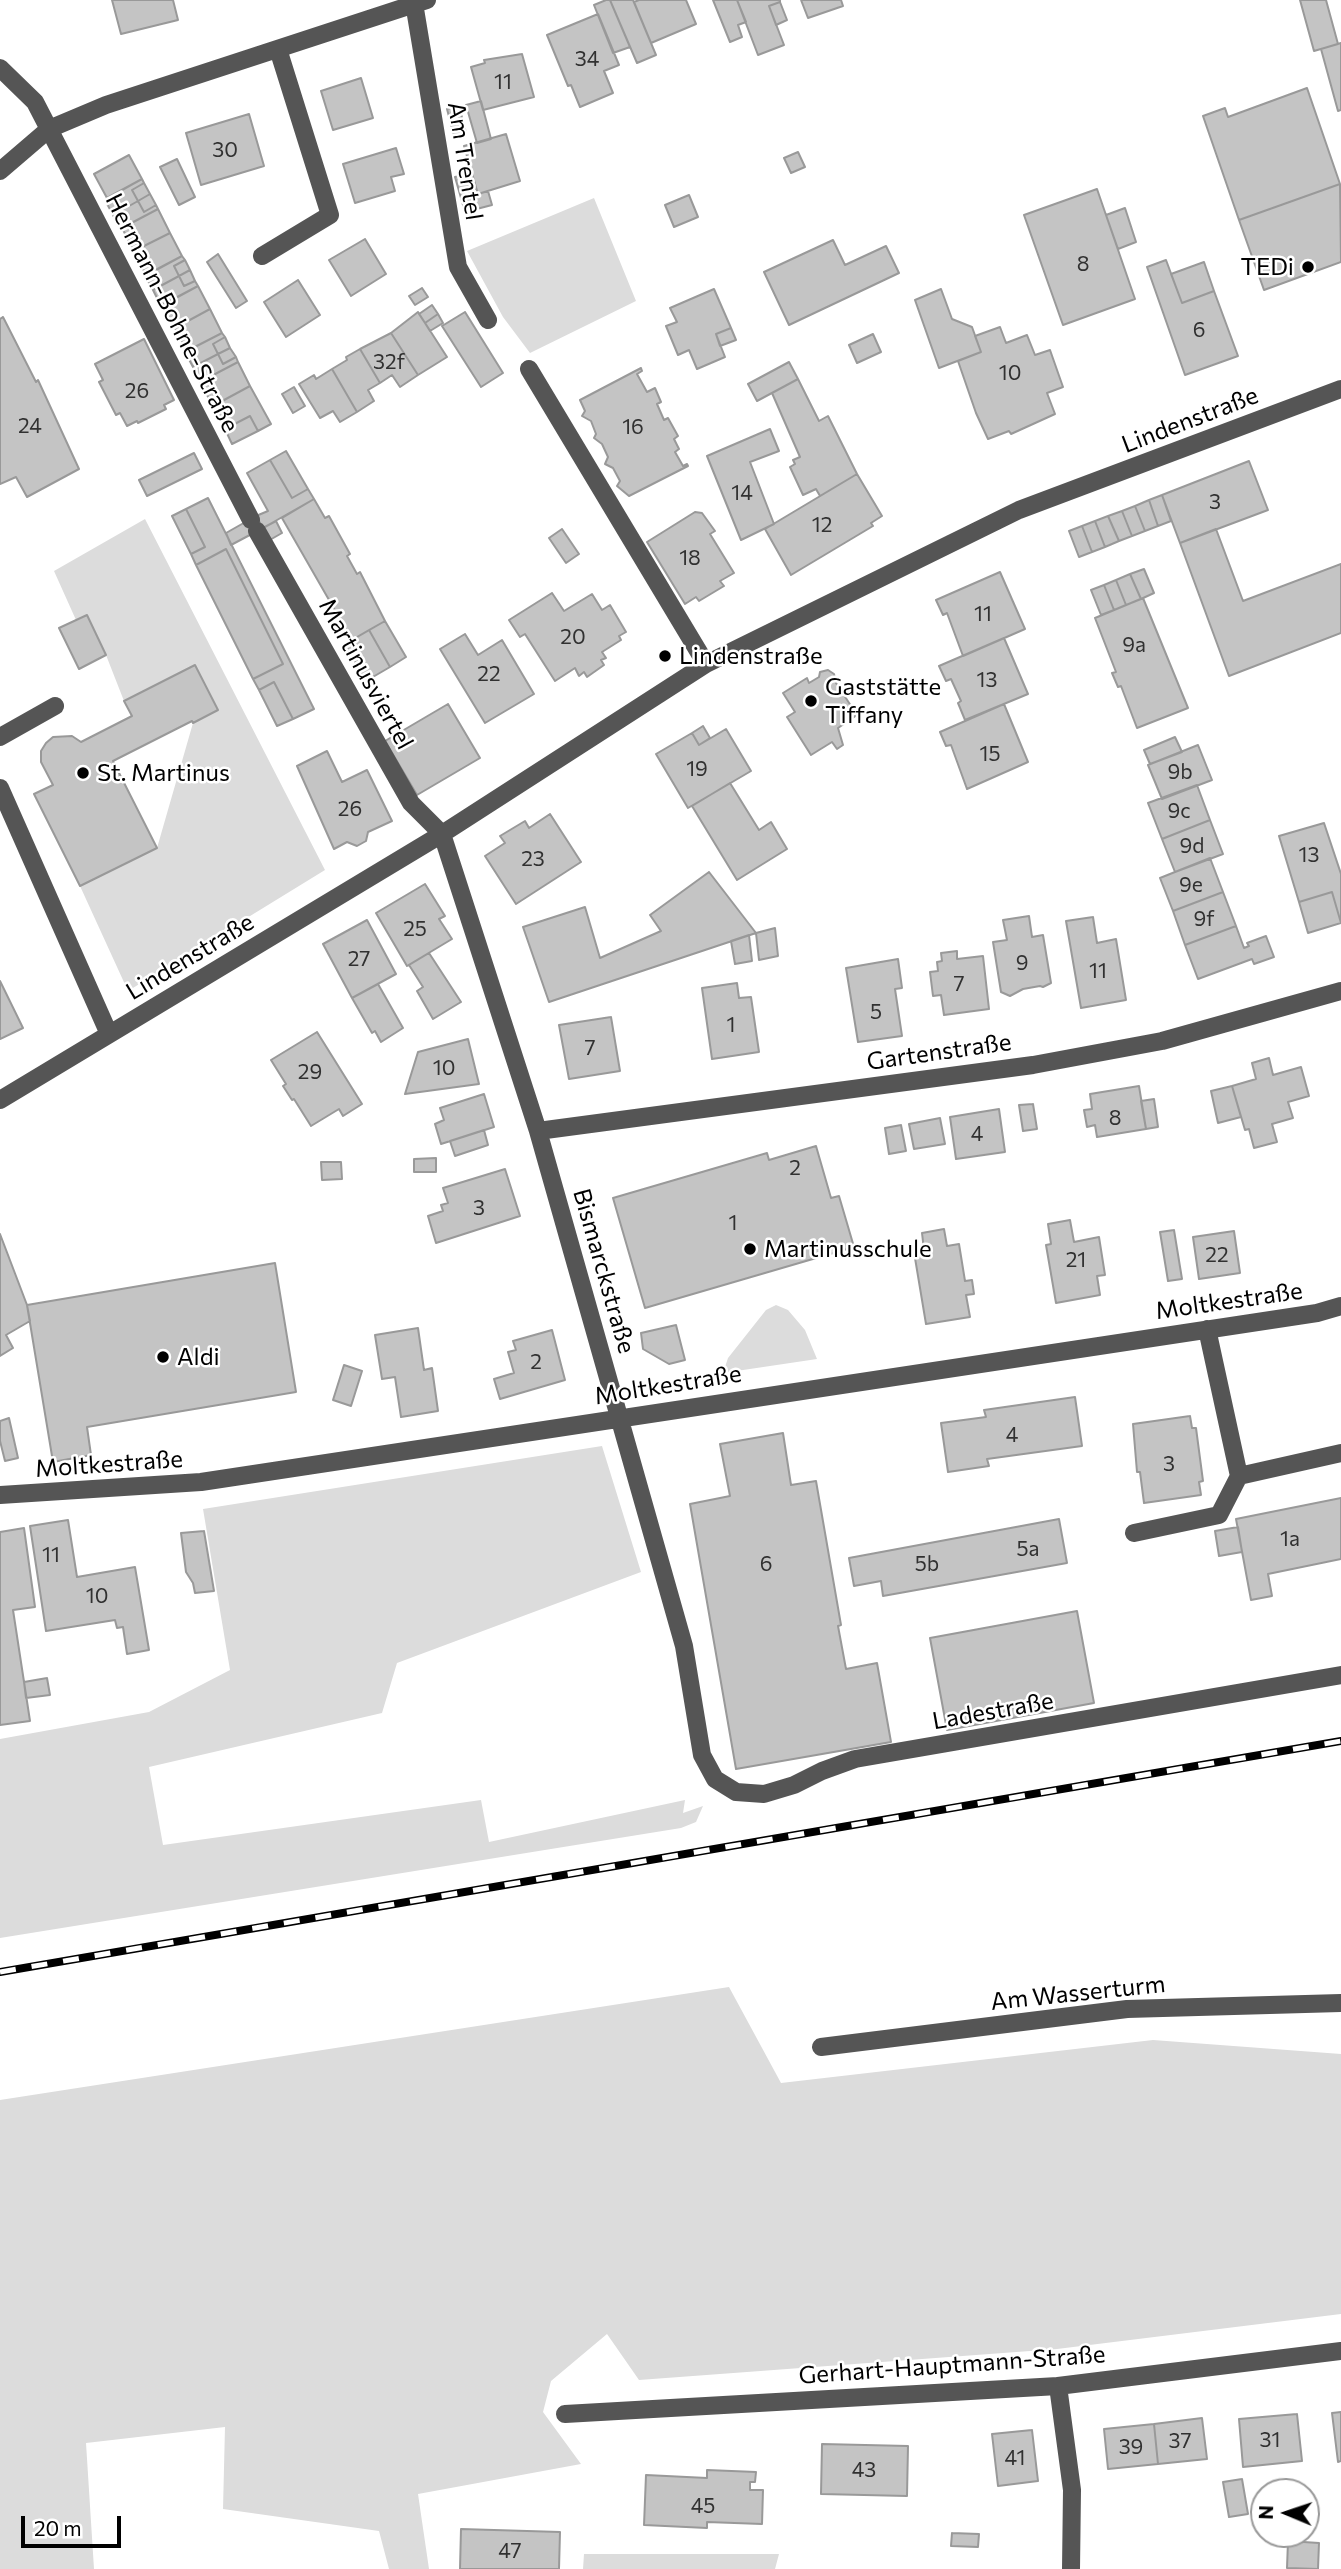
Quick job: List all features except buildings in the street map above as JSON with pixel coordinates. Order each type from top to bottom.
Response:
[{"type":"street","points":[[0,171],[49,128],[106,105],[421,2]]},
{"type":"street","name":"Am Trentel","points":[[421,2],[458,267],[488,320]]},
{"type":"street","points":[[262,256],[330,215],[278,49]]},
{"type":"street","name":"Hermann-Bohne-Straße","points":[[0,68],[35,103],[49,128],[254,525]]},
{"type":"street","points":[[529,369],[706,664]]},
{"type":"street","name":"Lindenstraße","points":[[0,1100],[442,834],[706,664],[1019,510],[1341,389]]},
{"type":"street","name":"Martinusviertel","points":[[254,525],[411,803],[442,834]]},
{"type":"street","points":[[0,737],[55,706]]},
{"type":"street","points":[[0,788],[109,1034]]},
{"type":"street","name":"Bismarckstraße","points":[[442,834],[538,1130],[621,1417],[684,1646],[699,1727]]},
{"type":"street","name":"Gartenstraße","points":[[538,1130],[1033,1065],[1162,1041],[1341,992]]},
{"type":"street","name":"Moltkestraße","points":[[0,1496],[201,1482],[1317,1313],[1341,1306]]},
{"type":"street","points":[[1134,1533],[1219,1515],[1239,1476],[1206,1329]]},
{"type":"street","points":[[1239,1476],[1341,1453]]},
{"type":"street","name":"Ladestraße","points":[[699,1727],[702,1755],[715,1779],[736,1792],[764,1794],[794,1785],[855,1759],[1341,1675]]},
{"type":"street","name":"Am Wasserturm","points":[[821,2047],[1127,2009],[1341,2003]]},
{"type":"street","name":"Gerhart-Hauptmann-Straße","points":[[565,2414],[1058,2386],[1341,2351]]},
{"type":"street","points":[[1058,2386],[1072,2490],[1071,2569]]},
{"type":"shaded area","points":[[594,198],[636,301],[530,353],[503,317],[467,251]]},
{"type":"shaded area","points":[[145,519],[325,870],[128,991],[80,886],[157,848],[193,723],[218,710],[195,665],[124,701],[87,616],[76,620],[54,571]]},
{"type":"shaded area","points":[[776,1305],[788,1310],[805,1330],[817,1359],[723,1373],[728,1358],[766,1310]]},
{"type":"shaded area","points":[[602,1446],[641,1572],[397,1663],[382,1713],[149,1767],[163,1845],[481,1800],[489,1842],[685,1800],[683,1813],[703,1806],[696,1822],[681,1828],[0,1938],[0,1739],[149,1712],[230,1670],[203,1509]]},
{"type":"shaded area","points":[[729,1987],[781,2083],[1153,2040],[1341,2054],[1341,2314],[1057,2349],[639,2380],[607,2334],[551,2381],[543,2412],[581,2464],[418,2494],[429,2569],[389,2569],[379,2531],[223,2509],[225,2427],[86,2443],[94,2569],[0,2569],[0,2100]]},
{"type":"shaded area","points":[[584,2554],[779,2554],[775,2569],[583,2569]]},
{"type":"railway","points":[[0,1972],[1341,1741]]},
{"type":"place","name":"TEDi","points":[[1308,267]]},
{"type":"place","name":"Lindenstraße","points":[[665,656]]},
{"type":"place","name":"Gaststätte Tiffany","points":[[811,701]]},
{"type":"place","name":"St. Martinus","points":[[83,773]]},
{"type":"place","name":"Martinusschule","points":[[750,1249]]},
{"type":"place","name":"Aldi","points":[[163,1357]]}]
